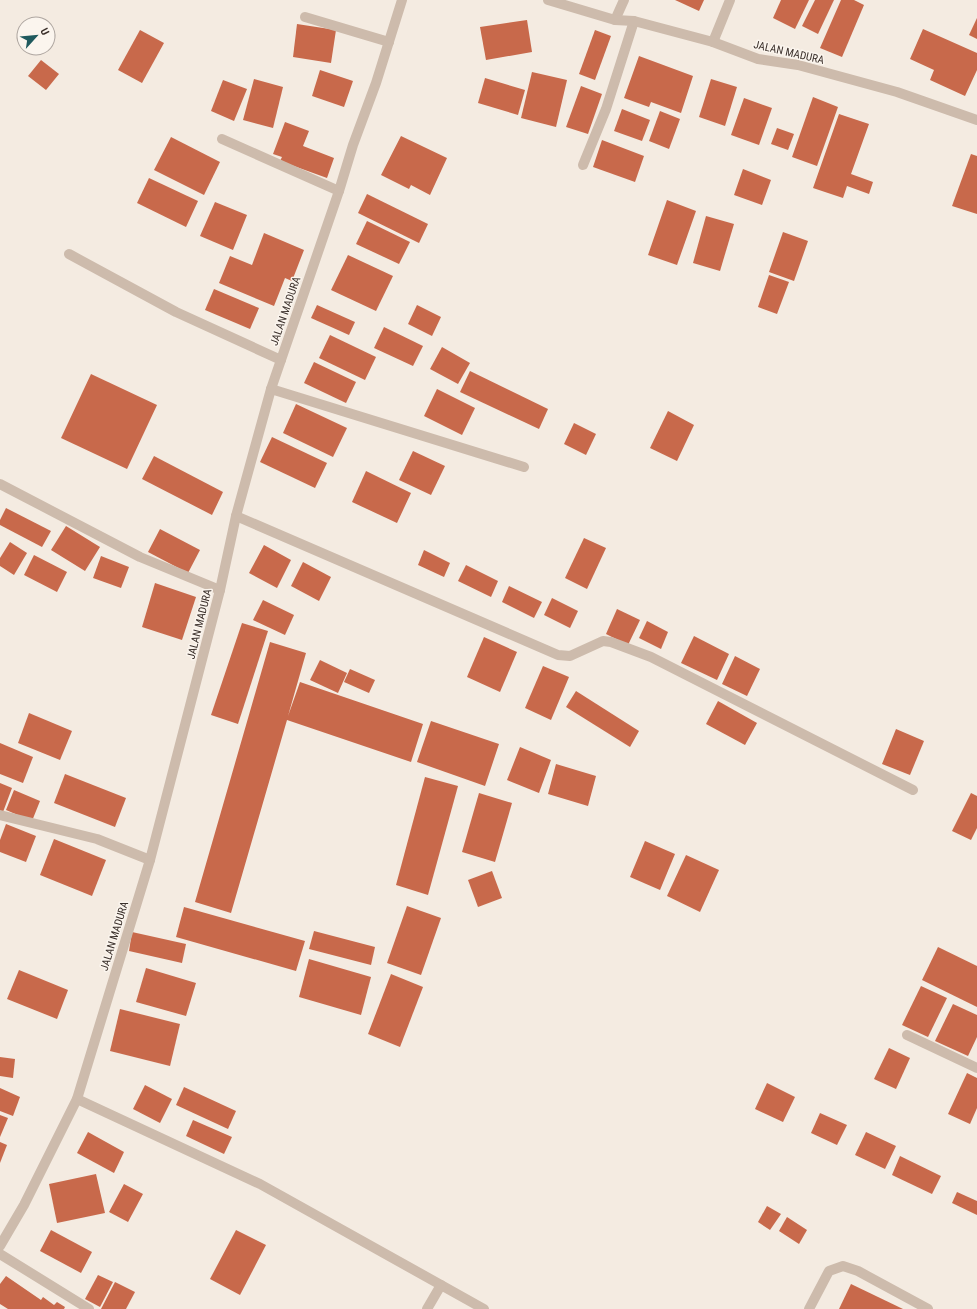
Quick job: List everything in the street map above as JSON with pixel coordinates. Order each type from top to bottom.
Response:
[{"type":"street","name":"JALAN MADURA","points":[[0,1246],[24,1205],[77,1099],[150,860],[220,590],[236,516],[271,389],[339,191],[402,0]]},
{"type":"street","name":"JALAN MADURA","points":[[548,0],[615,20],[634,21],[714,42],[758,59],[798,65],[897,92],[977,120]]},
{"type":"street","points":[[615,20],[624,0]]},
{"type":"street","points":[[714,42],[730,0]]},
{"type":"street","points":[[305,17],[389,42]]},
{"type":"street","points":[[583,165],[606,109],[634,21]]},
{"type":"street","points":[[222,139],[339,191]]},
{"type":"street","points":[[69,254],[176,312],[281,360]]},
{"type":"street","points":[[271,389],[524,467]]},
{"type":"street","points":[[0,484],[140,557],[220,590]]},
{"type":"street","points":[[236,516],[558,655],[570,656],[603,641],[611,642],[651,657],[913,790]]},
{"type":"street","points":[[0,815],[97,839],[150,860]]},
{"type":"street","points":[[907,1035],[977,1068]]},
{"type":"street","points":[[77,1099],[260,1184],[484,1309]]},
{"type":"street","points":[[0,1254],[89,1309]]},
{"type":"street","points":[[809,1309],[829,1271],[843,1266],[858,1271],[928,1309]]},
{"type":"street","points":[[427,1309],[441,1285]]},
{"type":"building","points":[[675,0],[704,0],[699,11]]},
{"type":"building","points":[[781,0],[809,0],[795,29],[773,18]]},
{"type":"building","points":[[815,0],[834,0],[818,34],[802,26]]},
{"type":"building","points":[[841,0],[854,0],[864,5],[842,57],[820,48]]},
{"type":"building","points":[[977,18],[977,39],[969,35]]},
{"type":"building","points":[[527,20],[532,52],[486,60],[480,27]]},
{"type":"building","points":[[297,24],[336,30],[331,63],[293,57]]},
{"type":"building","points":[[923,29],[977,53],[977,70],[965,96],[930,80],[934,70],[910,59]]},
{"type":"building","points":[[140,30],[164,43],[142,83],[118,70]]},
{"type":"building","points":[[595,30],[611,36],[595,80],[579,74]]},
{"type":"building","points":[[639,56],[693,76],[681,113],[651,102],[649,107],[624,98]]},
{"type":"building","points":[[41,60],[59,74],[46,90],[28,76]]},
{"type":"building","points":[[320,70],[353,81],[344,107],[312,96]]},
{"type":"building","points":[[532,72],[567,80],[556,127],[521,118]]},
{"type":"building","points":[[485,78],[525,90],[518,115],[478,103]]},
{"type":"building","points":[[254,79],[283,87],[273,128],[243,120]]},
{"type":"building","points":[[711,79],[737,87],[725,126],[699,117]]},
{"type":"building","points":[[223,80],[247,89],[234,121],[211,111]]},
{"type":"building","points":[[581,86],[602,94],[588,134],[566,127]]},
{"type":"building","points":[[813,97],[838,107],[817,166],[792,157]]},
{"type":"building","points":[[744,98],[772,108],[759,145],[731,135]]},
{"type":"building","points":[[622,109],[650,120],[642,141],[614,131]]},
{"type":"building","points":[[660,111],[680,119],[669,149],[649,141]]},
{"type":"building","points":[[839,114],[869,124],[851,174],[873,182],[869,194],[847,186],[843,198],[813,188]]},
{"type":"building","points":[[285,122],[309,131],[303,146],[334,158],[327,178],[280,161],[282,157],[273,154]]},
{"type":"building","points":[[777,128],[794,134],[788,150],[771,144]]},
{"type":"building","points":[[401,136],[447,158],[430,195],[411,185],[409,189],[381,175]]},
{"type":"building","points":[[171,137],[220,162],[204,195],[154,170]]},
{"type":"building","points":[[602,140],[644,156],[635,182],[593,167]]},
{"type":"building","points":[[971,154],[977,156],[977,214],[952,206]]},
{"type":"building","points":[[743,169],[771,180],[762,205],[734,195]]},
{"type":"building","points":[[149,178],[198,201],[186,227],[137,203]]},
{"type":"building","points":[[367,194],[428,224],[419,243],[358,213]]},
{"type":"building","points":[[667,200],[696,211],[677,265],[648,255]]},
{"type":"building","points":[[215,202],[247,215],[233,250],[200,236]]},
{"type":"building","points":[[706,216],[734,224],[720,271],[693,263]]},
{"type":"building","points":[[367,221],[410,242],[399,264],[356,244]]},
{"type":"building","points":[[783,232],[808,241],[794,281],[769,272]]},
{"type":"building","points":[[264,233],[304,250],[292,281],[285,278],[274,306],[219,283],[230,256],[252,265]]},
{"type":"building","points":[[348,255],[393,276],[376,311],[331,290]]},
{"type":"building","points":[[769,275],[789,282],[777,314],[758,307]]},
{"type":"building","points":[[214,289],[259,308],[250,329],[205,310]]},
{"type":"building","points":[[317,305],[355,322],[349,335],[311,318]]},
{"type":"building","points":[[417,305],[441,317],[432,336],[408,324]]},
{"type":"building","points":[[384,327],[423,346],[413,366],[374,348]]},
{"type":"building","points":[[330,335],[376,357],[365,380],[319,358]]},
{"type":"building","points":[[442,347],[470,363],[458,384],[430,369]]},
{"type":"building","points":[[314,362],[356,382],[346,403],[304,383]]},
{"type":"building","points":[[470,371],[548,409],[539,429],[460,392]]},
{"type":"building","points":[[91,374],[157,405],[127,469],[61,438]]},
{"type":"building","points":[[437,389],[475,408],[462,435],[424,416]]},
{"type":"building","points":[[296,404],[347,428],[333,457],[283,433]]},
{"type":"building","points":[[668,411],[694,425],[677,461],[650,448]]},
{"type":"building","points":[[574,423],[596,434],[586,455],[564,444]]},
{"type":"building","points":[[272,437],[327,463],[315,488],[260,462]]},
{"type":"building","points":[[413,451],[445,466],[431,495],[399,480]]},
{"type":"building","points":[[154,456],[223,492],[212,515],[142,479]]},
{"type":"building","points":[[366,471],[411,493],[397,523],[352,502]]},
{"type":"building","points":[[6,508],[51,531],[42,547],[0,525],[0,520]]},
{"type":"building","points":[[66,526],[100,547],[85,571],[51,550]]},
{"type":"building","points":[[160,529],[200,550],[188,573],[148,552]]},
{"type":"building","points":[[584,538],[606,548],[587,589],[565,578]]},
{"type":"building","points":[[10,542],[27,553],[14,575],[0,566],[0,558]]},
{"type":"building","points":[[264,545],[291,560],[277,588],[249,573]]},
{"type":"building","points":[[424,550],[450,563],[444,577],[418,565]]},
{"type":"building","points":[[34,555],[67,572],[57,592],[24,575]]},
{"type":"building","points":[[101,556],[129,567],[121,588],[93,578]]},
{"type":"building","points":[[303,562],[331,577],[319,601],[291,586]]},
{"type":"building","points":[[466,565],[498,581],[491,597],[458,581]]},
{"type":"building","points":[[155,583],[196,597],[182,640],[142,627]]},
{"type":"building","points":[[509,586],[542,602],[534,618],[502,602]]},
{"type":"building","points":[[552,598],[578,611],[570,628],[544,615]]},
{"type":"building","points":[[263,600],[294,615],[285,635],[253,620]]},
{"type":"building","points":[[617,609],[640,620],[628,645],[606,634]]},
{"type":"building","points":[[647,621],[668,632],[661,649],[639,638]]},
{"type":"building","points":[[242,623],[268,631],[238,724],[211,715]]},
{"type":"building","points":[[694,636],[729,654],[717,680],[681,663]]},
{"type":"building","points":[[484,637],[517,652],[500,692],[467,677]]},
{"type":"building","points":[[270,642],[306,653],[288,716],[300,682],[423,724],[411,762],[287,720],[231,913],[195,902]]},
{"type":"building","points":[[735,656],[760,669],[747,696],[722,684]]},
{"type":"building","points":[[320,660],[347,673],[338,693],[310,680]]},
{"type":"building","points":[[543,666],[569,677],[551,720],[525,708]]},
{"type":"building","points":[[350,669],[375,680],[369,693],[344,682]]},
{"type":"building","points":[[576,691],[639,731],[630,747],[566,707]]},
{"type":"building","points":[[718,701],[757,723],[745,745],[706,724]]},
{"type":"building","points":[[29,713],[72,731],[60,760],[18,743]]},
{"type":"building","points":[[431,721],[499,744],[485,786],[417,762]]},
{"type":"building","points":[[896,729],[924,741],[910,775],[882,764]]},
{"type":"building","points":[[0,743],[33,757],[23,783],[0,774]]},
{"type":"building","points":[[520,747],[551,760],[539,793],[507,780]]},
{"type":"building","points":[[556,764],[596,776],[588,806],[548,794]]},
{"type":"building","points":[[65,774],[126,798],[115,827],[54,803]]},
{"type":"building","points":[[425,777],[458,786],[428,895],[396,885]]},
{"type":"building","points":[[0,783],[12,788],[3,812],[0,811]]},
{"type":"building","points":[[14,790],[40,801],[32,821],[6,810]]},
{"type":"building","points":[[479,793],[512,803],[495,862],[462,852]]},
{"type":"building","points":[[971,793],[977,796],[977,828],[971,840],[952,831]]},
{"type":"building","points":[[6,824],[36,836],[26,862],[0,852],[0,840]]},
{"type":"building","points":[[54,839],[106,860],[92,896],[40,875]]},
{"type":"building","points":[[645,841],[675,854],[660,890],[630,877]]},
{"type":"building","points":[[686,855],[719,870],[700,912],[667,896]]},
{"type":"building","points":[[492,871],[502,898],[478,907],[468,880]]},
{"type":"building","points":[[407,906],[441,918],[421,975],[387,963]]},
{"type":"building","points":[[184,907],[305,941],[296,971],[176,937]]},
{"type":"building","points":[[314,931],[375,947],[371,965],[309,949]]},
{"type":"building","points":[[132,932],[186,944],[182,963],[129,951]]},
{"type":"building","points":[[938,947],[977,966],[977,1007],[922,980]]},
{"type":"building","points":[[309,959],[371,977],[361,1015],[299,997]]},
{"type":"building","points":[[146,968],[196,983],[186,1016],[136,1002]]},
{"type":"building","points":[[19,970],[68,990],[57,1019],[7,999]]},
{"type":"building","points":[[391,974],[423,987],[400,1047],[368,1034]]},
{"type":"building","points":[[921,986],[947,998],[928,1037],[902,1025]]},
{"type":"building","points":[[953,1004],[977,1015],[977,1037],[968,1056],[935,1041]]},
{"type":"building","points":[[120,1009],[180,1024],[170,1066],[110,1051]]},
{"type":"building","points":[[889,1048],[910,1058],[896,1089],[874,1079]]},
{"type":"building","points":[[0,1057],[15,1059],[13,1078],[0,1076]]},
{"type":"building","points":[[967,1073],[977,1078],[977,1108],[970,1124],[948,1114]]},
{"type":"building","points":[[767,1083],[795,1097],[783,1122],[755,1109]]},
{"type":"building","points":[[145,1085],[172,1099],[160,1123],[133,1109]]},
{"type":"building","points":[[184,1087],[236,1111],[228,1129],[176,1105]]},
{"type":"building","points":[[0,1088],[20,1097],[13,1116],[0,1111]]},
{"type":"building","points":[[820,1113],[847,1125],[837,1145],[811,1133]]},
{"type":"building","points":[[0,1115],[8,1118],[0,1137]]},
{"type":"building","points":[[193,1120],[232,1137],[224,1154],[186,1136]]},
{"type":"building","points":[[88,1132],[124,1152],[114,1173],[77,1153]]},
{"type":"building","points":[[866,1132],[896,1146],[885,1169],[855,1155]]},
{"type":"building","points":[[0,1142],[7,1145],[0,1163]]},
{"type":"building","points":[[900,1156],[941,1176],[932,1194],[892,1175]]},
{"type":"building","points":[[96,1174],[105,1213],[57,1223],[49,1184]]},
{"type":"building","points":[[124,1184],[143,1194],[128,1222],[109,1212]]},
{"type":"building","points":[[957,1192],[977,1201],[977,1215],[952,1203]]},
{"type":"building","points":[[767,1206],[781,1214],[770,1230],[758,1222]]},
{"type":"building","points":[[787,1217],[807,1230],[799,1244],[779,1231]]},
{"type":"building","points":[[51,1230],[92,1252],[81,1273],[40,1251]]},
{"type":"building","points":[[236,1230],[266,1245],[240,1295],[210,1279]]},
{"type":"building","points":[[98,1275],[113,1282],[100,1307],[85,1299]]},
{"type":"building","points":[[6,1276],[41,1300],[43,1297],[54,1305],[57,1302],[65,1307],[64,1309],[8,1309],[0,1304],[0,1284]]},
{"type":"building","points":[[115,1282],[135,1292],[126,1309],[101,1309]]},
{"type":"building","points":[[851,1284],[903,1309],[839,1309]]}]
